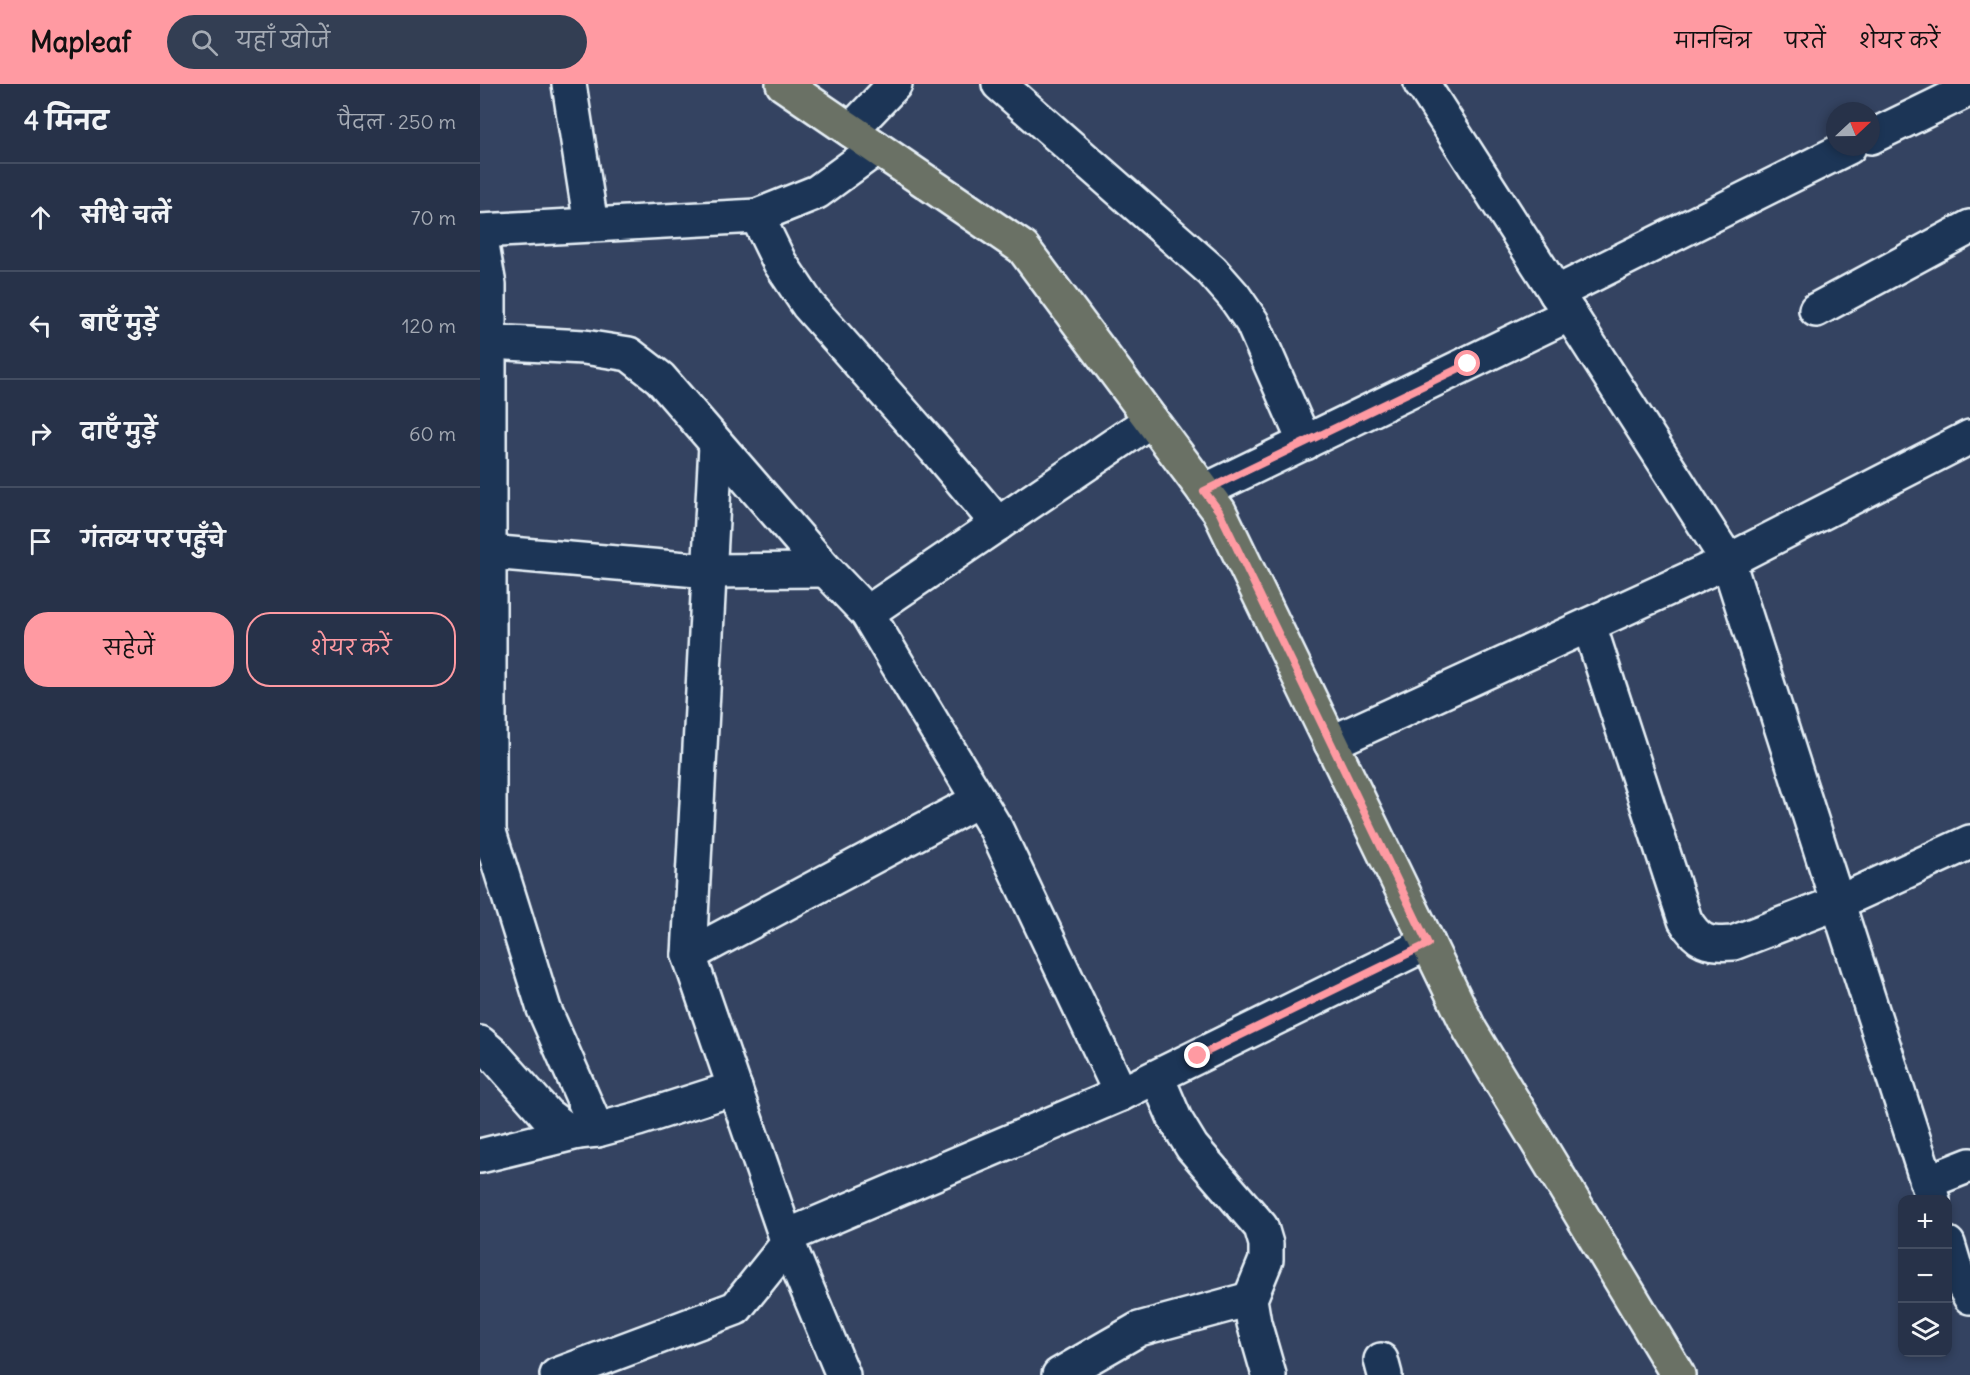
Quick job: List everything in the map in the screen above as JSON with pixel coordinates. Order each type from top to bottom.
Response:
[{"type":"main road","points":[[783,84],[1023,248],[1219,511],[1470,1030],[1678,1375]]},
{"type":"street","points":[[569,84],[591,225]]},
{"type":"street","points":[[587,1131],[484,833],[484,686],[489,552],[484,423],[489,342],[489,285],[480,232],[757,216],[817,192],[864,139],[895,84]]},
{"type":"street","points":[[999,84],[1212,272],[1234,296],[1252,322],[1305,442]]},
{"type":"street","points":[[1426,85],[1728,561],[1930,1191],[1970,1166]]},
{"type":"street","points":[[1880,133],[1970,89]]},
{"type":"street","points":[[1204,491],[1305,442],[1833,156]]},
{"type":"street","points":[[757,216],[780,263],[808,305],[998,524]]},
{"type":"street","points":[[1816,310],[1970,227]]},
{"type":"street","points":[[489,342],[584,347],[629,354],[660,378],[826,570],[867,613],[996,829],[1121,1094]]},
{"type":"street","points":[[867,613],[1151,420]]},
{"type":"street","points":[[1331,743],[1728,561],[1970,436]]},
{"type":"street","points":[[716,445],[689,954],[788,1243],[843,1375]]},
{"type":"street","points":[[489,552],[709,571],[826,570]]},
{"type":"street","points":[[1588,625],[1685,920],[1694,934],[1706,942],[1733,943],[1837,903],[1970,842]]},
{"type":"street","points":[[689,954],[979,800]]},
{"type":"street","points":[[557,1375],[736,1308],[797,1232],[1121,1094],[1428,944]]},
{"type":"street","points":[[480,1043],[494,1055],[547,1115],[563,1127],[587,1131]]},
{"type":"street","points":[[1157,1077],[1175,1119],[1191,1147],[1261,1227],[1266,1244],[1266,1260],[1251,1309],[1269,1375]]},
{"type":"street","points":[[480,1156],[587,1131],[735,1088]]},
{"type":"street","points":[[1949,1249],[1957,1274],[1970,1297]]},
{"type":"street","points":[[1059,1375],[1139,1329],[1251,1309]]},
{"type":"route","points":[[1198,1056],[1428,944],[1219,511],[1204,491],[1468,364]]}]
